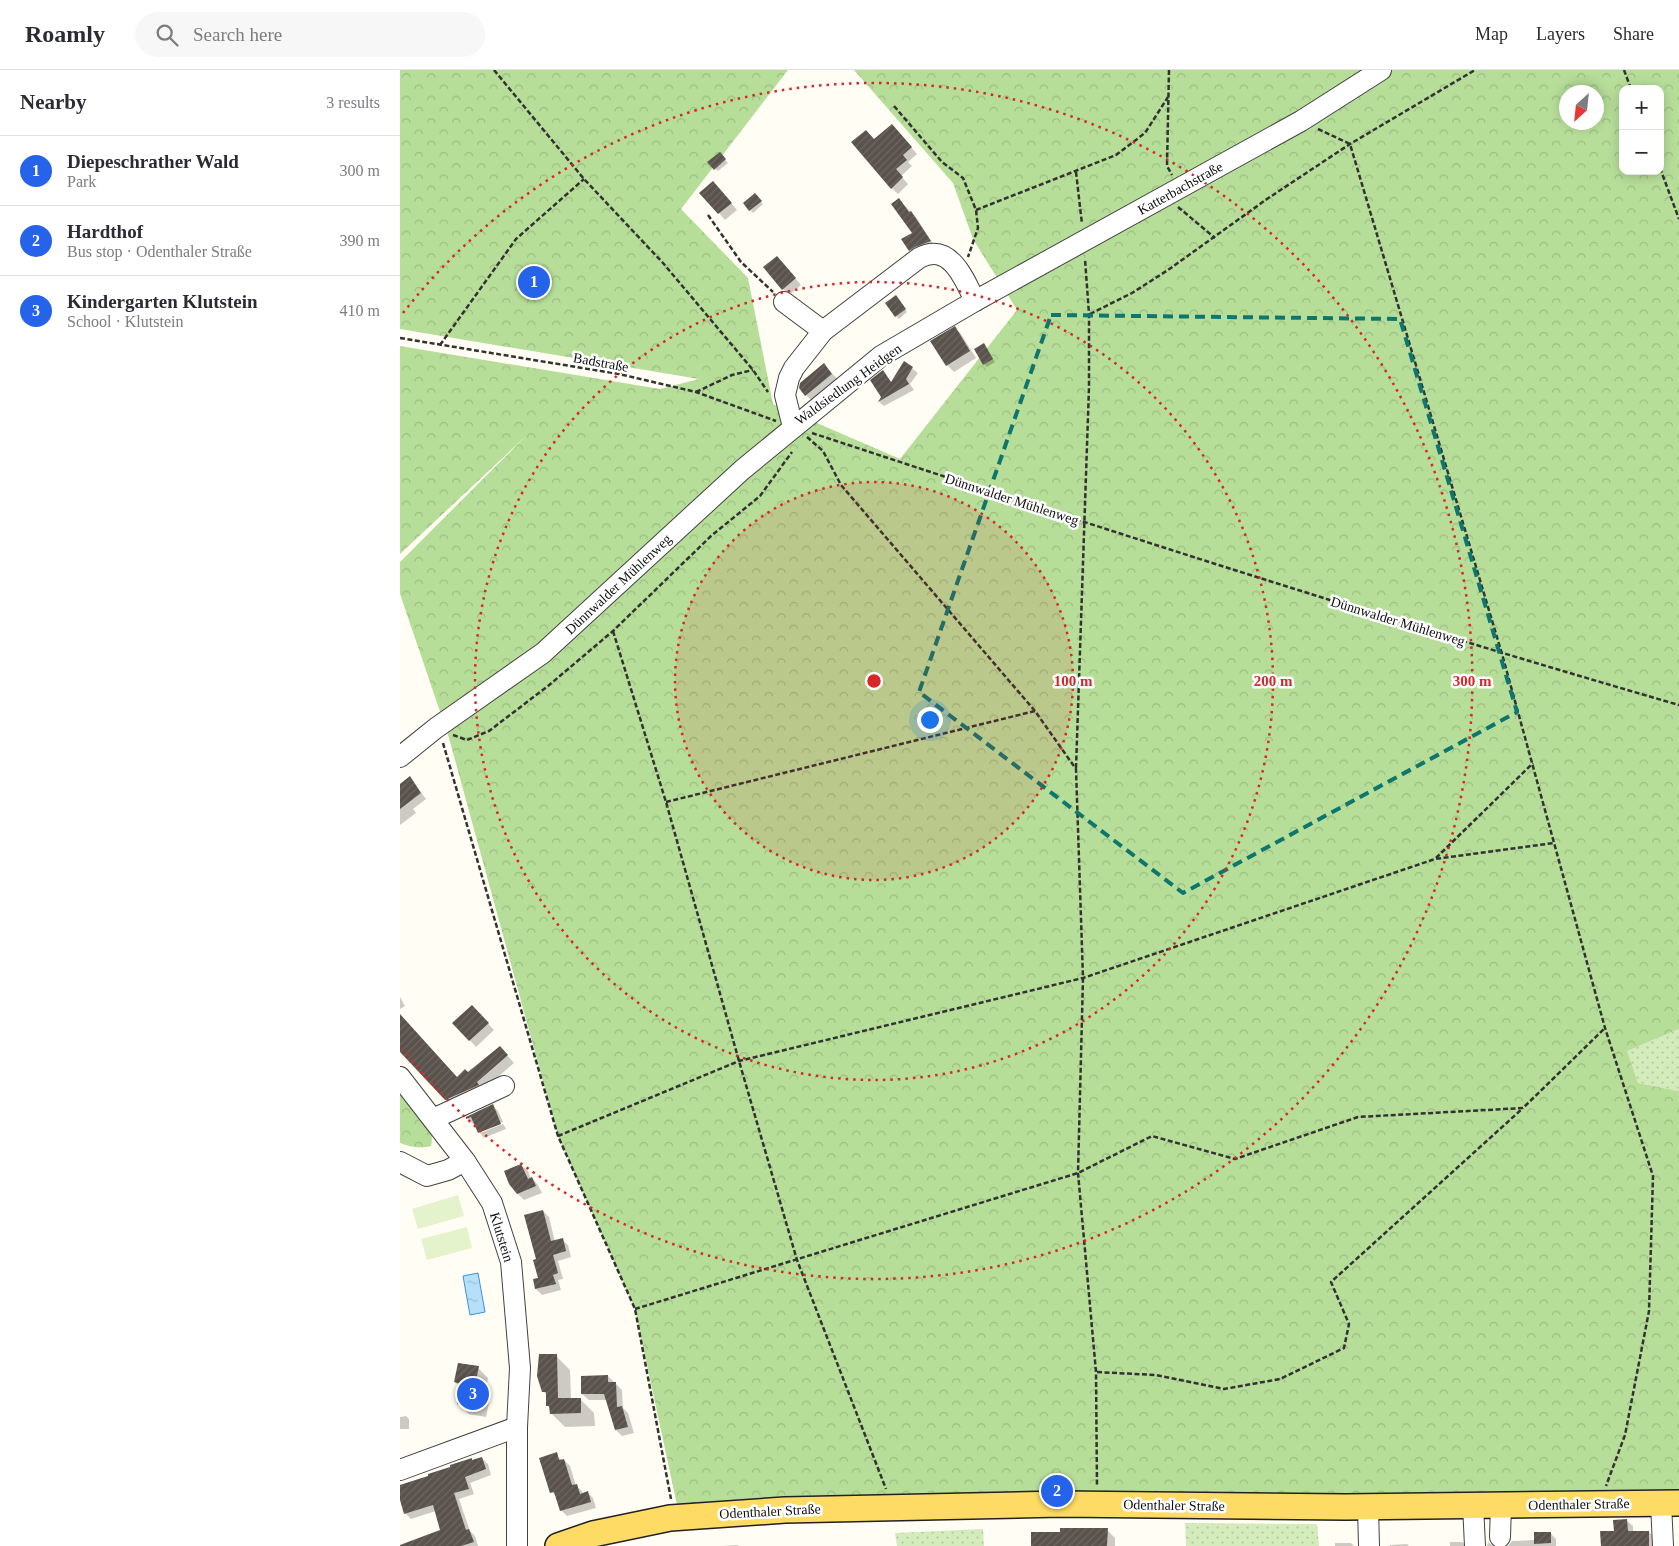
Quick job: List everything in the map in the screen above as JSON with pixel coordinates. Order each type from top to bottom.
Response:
[{"type":"main road","name":"Odenthaler Straße","points":[[558,1546],[593,1534],[670,1518],[783,1510],[893,1506],[1097,1504],[1368,1506],[1670,1503]]},
{"type":"street","name":"Katterbachstraße","points":[[975,301],[1301,121],[1381,70]]},
{"type":"street","name":"Waldsiedlung Heidgen","points":[[927,254],[947,257],[962,275],[975,301],[881,356],[793,427],[785,395],[788,378],[794,368],[823,332],[919,258],[927,254]]},
{"type":"street","points":[[784,302],[823,332]]},
{"type":"street","name":"Dünnwalder Mühlenweg","points":[[438,729],[543,653],[742,470],[793,427]]},
{"type":"street","points":[[400,757],[438,729]]},
{"type":"street","name":"Klutstein","points":[[400,1077],[465,1160],[492,1202],[511,1262],[520,1368],[517,1427],[517,1546]]},
{"type":"street","points":[[433,1119],[504,1086]]},
{"type":"street","points":[[400,1162],[427,1176],[448,1170],[465,1160]]},
{"type":"street","points":[[400,1470],[517,1427]]},
{"type":"street","points":[[1663,1546],[1670,1503]]},
{"type":"street","points":[[1473,1505],[1475,1546]]},
{"type":"street","points":[[1500,1537],[1501,1505]]},
{"type":"street","points":[[1368,1506],[1369,1546]]},
{"type":"path","points":[[494,70],[584,179],[663,263],[754,370],[772,397]]},
{"type":"path","points":[[1169,70],[1167,166],[1172,192],[1216,238]]},
{"type":"path","points":[[1089,314],[1132,293],[1216,238],[1266,199],[1350,144],[1475,70]]},
{"type":"path","points":[[1624,70],[1630,85]]},
{"type":"path","points":[[976,210],[1116,156],[1145,133],[1168,97]]},
{"type":"path","points":[[894,106],[942,162],[963,178],[976,210],[978,228],[962,275]]},
{"type":"path","points":[[1301,121],[1350,144],[1502,654],[1605,1028],[1653,1176],[1649,1312],[1625,1435],[1599,1504]]},
{"type":"path","points":[[1076,172],[1084,240],[1089,314],[1076,770],[1083,978],[1078,1173],[1096,1372],[1097,1504]]},
{"type":"path","points":[[1663,175],[1679,219]]},
{"type":"path","points":[[439,345],[516,238],[584,179]]},
{"type":"path","points":[[708,215],[741,262],[784,302]]},
{"type":"path","name":"Badstraße","points":[[400,338],[619,374],[696,392],[793,427]]},
{"type":"path","points":[[696,392],[732,375],[754,370]]},
{"type":"path","points":[[793,427],[803,433],[823,451],[841,485],[1035,711],[1076,770]]},
{"type":"path","name":"Dünnwalder Mühlenweg","points":[[793,427],[1084,523],[1502,654],[1679,705]]},
{"type":"path","points":[[438,729],[466,740],[489,731],[548,686],[613,631],[712,536],[760,496],[794,449]]},
{"type":"path","points":[[613,631],[666,802],[797,1260],[893,1506]]},
{"type":"path","points":[[666,802],[1035,711]]},
{"type":"path","points":[[438,729],[558,1136],[635,1309],[671,1497],[670,1518]]},
{"type":"path","points":[[1435,859],[1533,763]]},
{"type":"path","points":[[558,1136],[739,1061],[1083,978],[1435,859],[1554,843]]},
{"type":"path","points":[[1096,1372],[1156,1375],[1224,1389],[1280,1378],[1344,1348],[1349,1324],[1331,1282],[1523,1108],[1605,1028]]},
{"type":"path","points":[[635,1309],[1078,1173],[1152,1136],[1235,1159],[1358,1117],[1523,1108]]},
{"type":"highlighted area","points":[[1051,315],[1400,319],[1517,712],[1183,893],[919,692]]},
{"type":"green space","points":[[400,70],[788,70],[681,209],[748,278],[773,404],[900,459],[1017,310],[973,239],[953,183],[854,70],[1679,70],[1679,1029],[1627,1051],[1638,1083],[1679,1091],[1679,1492],[677,1505],[635,1309],[558,1136],[449,738],[400,594],[400,562],[526,436],[400,554],[400,346],[660,389],[699,379],[400,329]]},
{"type":"green space","points":[[1679,1029],[1679,1091],[1638,1083],[1626,1051]]},
{"type":"green space","points":[[400,1091],[423,1116],[431,1130],[431,1146],[415,1147],[400,1143]]},
{"type":"green space","points":[[458,1195],[464,1216],[418,1229],[412,1209]]},
{"type":"green space","points":[[467,1227],[472,1248],[427,1260],[421,1239]]},
{"type":"green space","points":[[1185,1523],[1317,1524],[1319,1546],[1186,1546]]},
{"type":"green space","points":[[983,1529],[984,1546],[897,1546],[895,1533]]},
{"type":"water","points":[[478,1273],[485,1312],[470,1315],[463,1276]]},
{"type":"building","points":[[892,124],[912,147],[903,155],[907,160],[896,169],[903,177],[891,189],[851,142],[866,130],[874,139]]},
{"type":"building","points":[[720,152],[726,159],[714,170],[707,162]]},
{"type":"building","points":[[713,181],[732,203],[718,214],[699,193]]},
{"type":"building","points":[[755,193],[762,201],[749,211],[743,203]]},
{"type":"building","points":[[899,198],[909,212],[911,211],[931,241],[909,251],[901,239],[912,233],[891,204]]},
{"type":"building","points":[[777,256],[796,278],[782,290],[763,267]]},
{"type":"building","points":[[896,295],[906,309],[895,317],[885,303]]},
{"type":"building","points":[[955,326],[970,351],[946,366],[930,341]]},
{"type":"building","points":[[984,343],[993,359],[983,365],[974,349]]},
{"type":"building","points":[[904,361],[913,367],[906,379],[909,384],[878,402],[881,397],[870,380],[883,370],[891,382]]},
{"type":"building","points":[[824,363],[832,374],[805,396],[799,388],[800,383]]},
{"type":"building","points":[[410,776],[421,793],[400,809],[400,784]]},
{"type":"building","points":[[472,1005],[489,1023],[469,1041],[452,1023]]},
{"type":"building","points":[[400,1014],[457,1077],[465,1069],[468,1072],[500,1046],[508,1055],[477,1082],[479,1085],[445,1100],[400,1052]]},
{"type":"building","points":[[493,1104],[501,1124],[478,1133],[471,1117],[466,1119],[466,1117]]},
{"type":"building","points":[[521,1164],[528,1179],[532,1177],[536,1186],[517,1194],[509,1184],[504,1171]]},
{"type":"building","points":[[543,1210],[551,1241],[563,1238],[566,1251],[553,1255],[558,1273],[553,1275],[556,1284],[535,1289],[533,1279],[538,1278],[533,1260],[536,1259],[524,1215]]},
{"type":"building","points":[[539,1354],[557,1354],[558,1398],[581,1398],[581,1413],[550,1414],[549,1406],[546,1406],[546,1392],[542,1392],[537,1376]]},
{"type":"building","points":[[458,1363],[479,1366],[475,1386],[481,1387],[476,1408],[457,1404],[462,1384],[454,1382]]},
{"type":"building","points":[[608,1375],[608,1382],[616,1382],[617,1407],[622,1406],[628,1427],[615,1430],[604,1394],[581,1394],[581,1376]]},
{"type":"building","points":[[557,1452],[559,1460],[564,1459],[572,1485],[577,1484],[580,1494],[588,1491],[591,1502],[560,1511],[554,1492],[550,1493],[539,1458]]},
{"type":"building","points":[[482,1457],[486,1469],[465,1477],[469,1489],[454,1493],[466,1530],[469,1529],[474,1542],[461,1546],[400,1546],[440,1530],[433,1505],[404,1514],[400,1500],[400,1485],[428,1476],[428,1474],[450,1467],[450,1465]]},
{"type":"building","points":[[1627,1519],[1628,1531],[1649,1531],[1649,1546],[1601,1546],[1600,1531],[1614,1531],[1613,1520]]},
{"type":"building","points":[[1060,1528],[1108,1528],[1107,1546],[1031,1546],[1031,1532],[1060,1532]]},
{"type":"building","points":[[1534,1532],[1551,1532],[1551,1543],[1534,1544]]},
{"type":"place","name":"Diepeschrather Wald","points":[[534,282]]},
{"type":"place","name":"Kindergarten Klutstein","points":[[473,1394]]},
{"type":"place","name":"Hardthof","points":[[1057,1491]]}]
